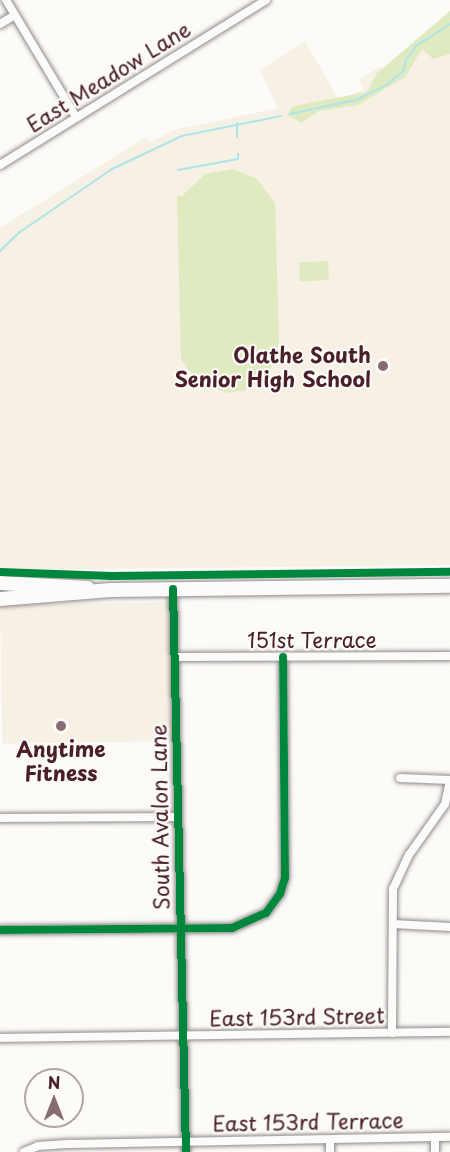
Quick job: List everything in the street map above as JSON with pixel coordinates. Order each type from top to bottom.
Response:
[{"type":"main road","points":[[0,583],[111,590],[450,586]]},
{"type":"main road","points":[[0,599],[45,598],[111,590]]},
{"type":"street","points":[[6,0],[76,117]]},
{"type":"street","name":"East Meadow Lane","points":[[0,165],[266,0]]},
{"type":"street","points":[[0,24],[15,15]]},
{"type":"street","name":"South Avalon Lane","points":[[173,589],[179,929],[186,1152]]},
{"type":"street","name":"151st Terrace","points":[[175,657],[450,656]]},
{"type":"street","points":[[0,930],[232,928],[252,922],[272,907],[283,887],[283,657]]},
{"type":"street","points":[[392,1033],[393,924],[397,875],[441,811],[450,781],[399,778]]},
{"type":"street","points":[[0,818],[177,817]]},
{"type":"street","points":[[393,924],[450,927]]},
{"type":"street","name":"East 153rd Street","points":[[0,1038],[450,1032]]},
{"type":"street","name":"East 153rd Terrace","points":[[24,1152],[38,1146],[70,1144],[450,1137]]},
{"type":"street","points":[[435,1138],[435,1152]]},
{"type":"street","points":[[330,1140],[330,1152]]},
{"type":"shaded area","points":[[450,14],[450,565],[0,570],[0,228],[146,137],[150,142],[174,130],[278,108],[260,70],[305,41],[339,100],[364,89],[359,80],[381,66],[385,71]]},
{"type":"shaded area","points":[[174,602],[176,741],[2,744],[0,605]]},
{"type":"green space","points":[[450,11],[450,54],[433,59],[422,49],[405,77],[358,105],[319,111],[301,123],[287,115],[293,106],[367,92],[377,73]]},
{"type":"green space","points":[[232,169],[257,179],[275,203],[279,342],[275,361],[265,377],[245,390],[228,393],[198,383],[181,359],[177,196],[182,196],[205,174]]},
{"type":"green space","points":[[328,261],[329,280],[300,281],[299,263]]},
{"type":"waterway","points":[[290,114],[356,100],[385,86],[404,70],[406,60],[416,46],[450,24]]},
{"type":"waterway","points":[[0,251],[20,232],[112,169],[182,136],[281,116]]},
{"type":"waterway","points":[[237,123],[237,137]]},
{"type":"waterway","points":[[178,170],[238,159],[238,154]]},
{"type":"cycle path","points":[[0,572],[112,576],[450,572]]},
{"type":"cycle path","points":[[173,589],[186,1152]]},
{"type":"cycle path","points":[[0,930],[232,928],[266,913],[280,894],[285,878],[283,657]]},
{"type":"place","name":"Olathe South Senior High School","points":[[383,366]]},
{"type":"place","name":"Anytime Fitness","points":[[61,726]]}]
